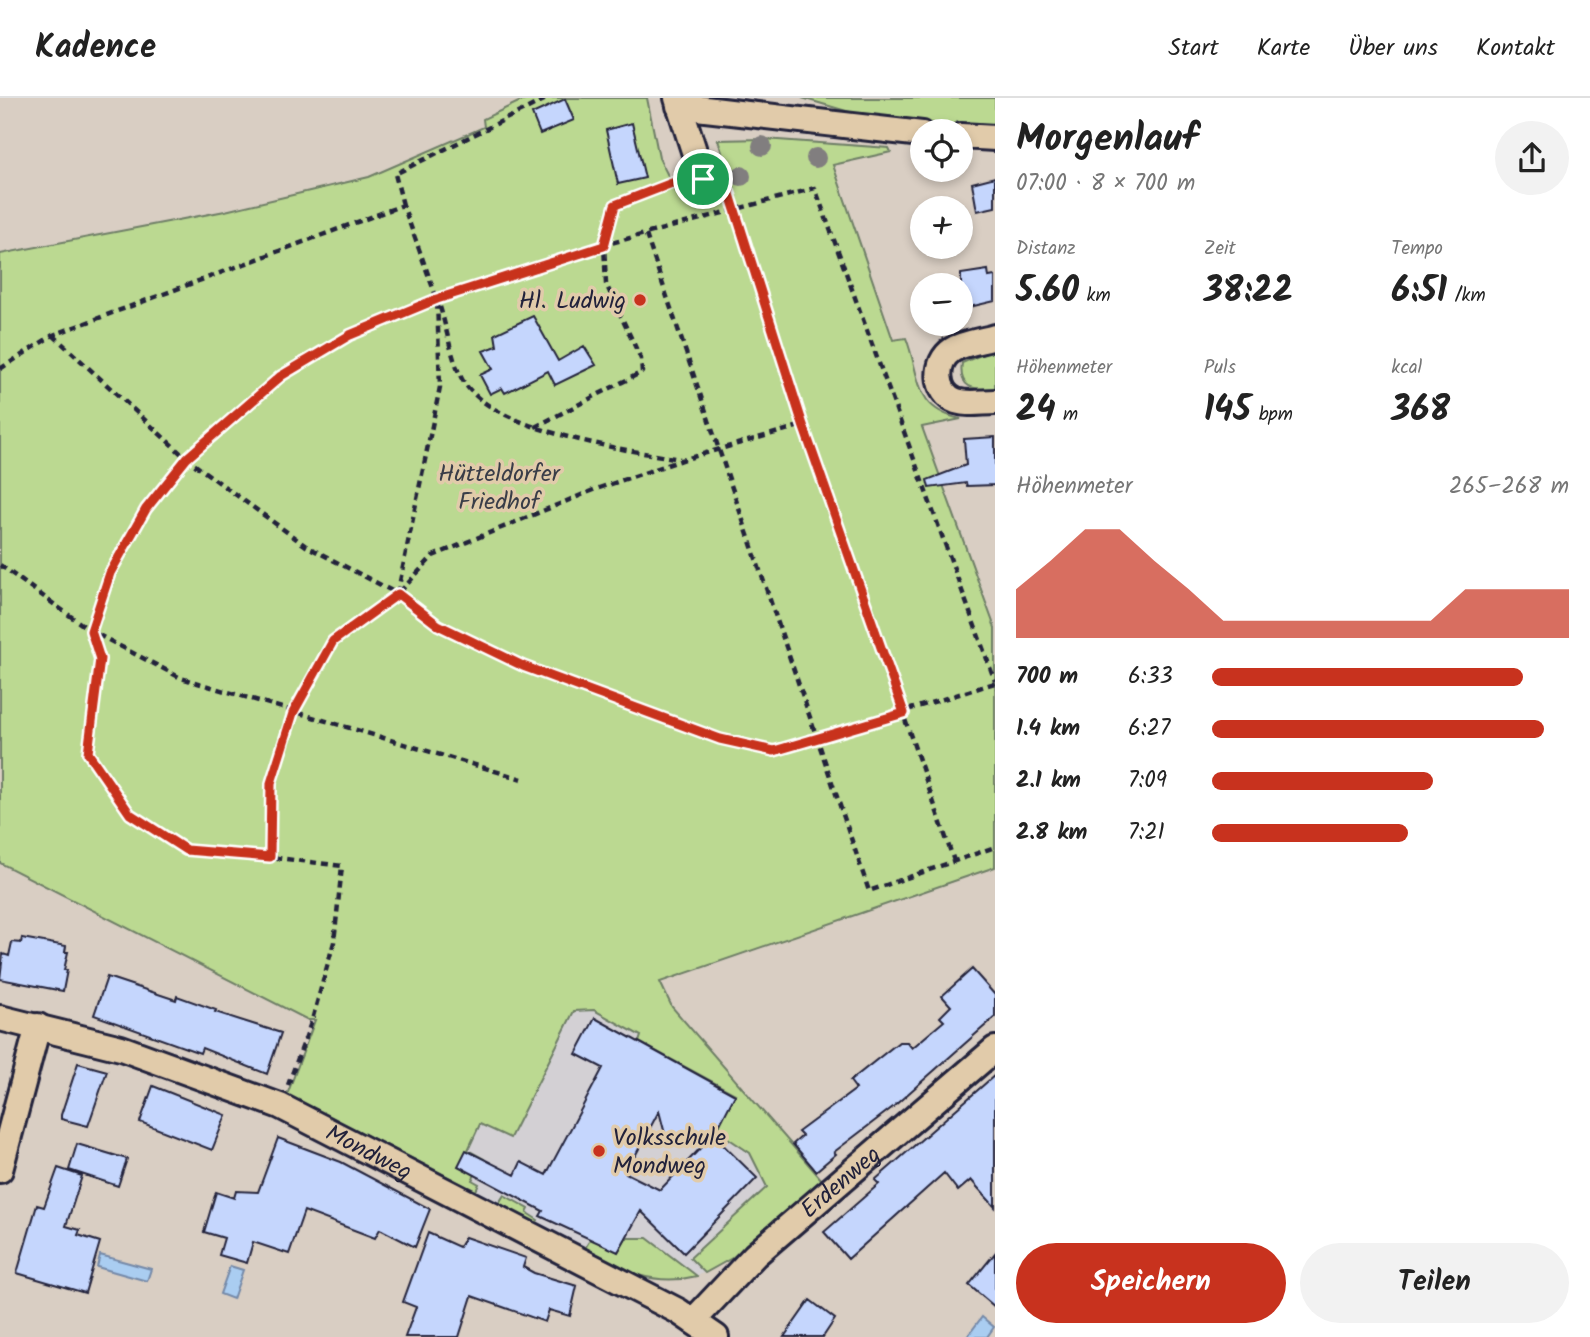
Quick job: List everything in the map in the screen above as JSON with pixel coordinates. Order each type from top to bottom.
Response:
[{"type":"street","points":[[703,179],[678,102],[910,132]]},
{"type":"street","points":[[973,137],[995,138]]},
{"type":"street","points":[[995,337],[954,349],[946,355],[939,373],[943,390],[950,398],[960,402],[995,402]]},
{"type":"street","name":"Mondweg","points":[[0,1018],[121,1048],[280,1106],[707,1332]]},
{"type":"street","points":[[0,1170],[38,1026]]},
{"type":"street","name":"Erdenweg","points":[[707,1332],[755,1255],[995,1049]]},
{"type":"path","points":[[548,98],[395,174],[403,205],[463,380],[493,408],[536,427],[585,443],[682,460]]},
{"type":"path","points":[[536,427],[642,372],[641,359],[606,284],[604,246],[615,205],[672,183],[703,179],[729,191],[803,425],[954,861]]},
{"type":"path","points":[[53,335],[187,458],[306,546],[398,594],[438,625],[523,666],[707,735],[774,751],[904,713],[995,682],[815,188],[736,212],[604,246],[437,299],[350,335],[281,376],[187,458],[146,509],[110,573],[91,631],[100,659],[88,753],[130,814],[186,850],[342,866],[334,942],[312,1020],[280,1106]]},
{"type":"path","points":[[0,369],[53,335],[403,205]]},
{"type":"path","points":[[646,235],[869,891],[995,847]]},
{"type":"path","points":[[398,594],[440,387],[437,299]]},
{"type":"path","points":[[270,857],[271,783],[293,713],[333,641],[398,594],[433,556],[596,489],[682,460],[803,425]]},
{"type":"path","points":[[0,565],[91,631],[181,678],[522,779]]},
{"type":"shaded area","name":"Volksschule Mondweg","points":[[672,1007],[822,1180],[732,1258],[697,1276],[673,1280],[647,1279],[621,1271],[346,1122],[315,1020]]},
{"type":"green space","name":"Hütteldorfer Friedhof","points":[[527,98],[647,98],[659,158],[682,203],[734,189],[718,140],[764,139],[889,148],[891,152],[833,165],[893,340],[906,338],[926,399],[934,408],[961,419],[922,427],[995,628],[995,867],[660,982],[672,1007],[822,1180],[732,1258],[705,1273],[690,1258],[767,1187],[750,1153],[716,1130],[735,1094],[639,1042],[641,1036],[594,1010],[574,1011],[510,1138],[480,1124],[468,1150],[484,1159],[472,1180],[479,1184],[476,1191],[287,1095],[315,1020],[308,1020],[0,863],[0,254],[225,211],[369,177],[484,127],[483,119]]},
{"type":"green space","points":[[802,98],[995,98],[995,127],[973,126],[973,119],[910,119],[910,122],[860,115]]},
{"type":"green space","points":[[995,349],[995,389],[974,388],[965,383],[961,372],[962,363]]},
{"type":"green space","points":[[504,1195],[529,1209],[527,1213],[538,1220],[536,1224],[499,1203]]},
{"type":"green space","points":[[591,1238],[618,1252],[626,1238],[647,1238],[697,1276],[666,1280],[638,1275],[584,1250]]},
{"type":"water","points":[[100,1255],[151,1269],[147,1281],[97,1267]]},
{"type":"water","points":[[230,1266],[243,1270],[233,1299],[220,1294]]},
{"type":"water","points":[[982,1317],[994,1327],[987,1337],[967,1337]]},
{"type":"building","points":[[565,99],[574,120],[540,134],[532,114]]},
{"type":"building","points":[[632,123],[645,178],[618,184],[606,130]]},
{"type":"building","points":[[995,177],[995,207],[977,211],[972,183]]},
{"type":"building","points":[[988,270],[989,277],[995,276],[995,301],[973,306],[973,273],[968,273]]},
{"type":"building","points":[[533,316],[558,361],[584,346],[596,365],[555,385],[548,371],[505,393],[502,388],[490,394],[480,375],[493,369],[483,351],[497,346],[495,334]]},
{"type":"building","points":[[995,437],[995,485],[967,486],[966,483],[929,488],[927,480],[966,465],[964,439]]},
{"type":"building","points":[[22,938],[66,946],[65,952],[68,952],[64,970],[67,970],[63,991],[0,979],[3,954],[9,956],[12,942],[21,943]]},
{"type":"building","points":[[972,969],[995,995],[995,1017],[893,1107],[834,1152],[836,1154],[816,1171],[793,1144],[802,1136],[798,1132],[856,1089],[850,1081],[899,1042],[907,1042],[912,1048],[944,1021],[940,1017],[951,1006],[942,996]]},
{"type":"building","points":[[107,977],[176,1000],[177,996],[216,1010],[215,1012],[281,1033],[267,1074],[202,1048],[200,1053],[94,1015]]},
{"type":"building","points":[[595,1018],[735,1095],[717,1130],[667,1142],[659,1111],[626,1173],[660,1190],[713,1135],[757,1178],[684,1253],[641,1211],[618,1252],[540,1216],[543,1211],[458,1166],[466,1150],[515,1175],[521,1162],[546,1175],[603,1068],[576,1054]]},
{"type":"building","points":[[78,1063],[107,1071],[88,1126],[61,1119]]},
{"type":"building","points":[[995,1075],[995,1207],[971,1180],[958,1191],[944,1173],[848,1259],[824,1232],[879,1184],[875,1180]]},
{"type":"building","points":[[153,1086],[226,1115],[212,1150],[140,1122]]},
{"type":"building","points":[[278,1138],[341,1162],[430,1209],[415,1247],[380,1229],[375,1238],[304,1211],[289,1254],[253,1242],[247,1263],[219,1255],[224,1238],[204,1232],[216,1192],[234,1198],[236,1191],[258,1192]]},
{"type":"building","points":[[77,1144],[127,1159],[118,1186],[69,1170]]},
{"type":"building","points":[[58,1168],[82,1176],[66,1226],[80,1230],[78,1235],[100,1242],[85,1293],[17,1273],[37,1205],[44,1207]]},
{"type":"building","points":[[428,1233],[459,1247],[465,1237],[526,1258],[523,1267],[577,1286],[570,1316],[549,1310],[545,1322],[472,1296],[459,1337],[405,1337],[416,1307],[403,1302]]},
{"type":"building","points":[[995,1253],[995,1307],[969,1285]]},
{"type":"building","points":[[810,1300],[835,1319],[823,1337],[784,1337]]},
{"type":"place","name":"Hl. Ludwig","points":[[640,300]]},
{"type":"place","name":"Volksschule Mondweg","points":[[599,1151]]},
{"type":"route","points":[[703,179],[729,191],[803,425],[904,713],[774,751],[720,739],[523,666],[438,625],[398,594],[333,641],[293,713],[271,783],[270,857],[186,850],[130,814],[88,753],[100,659],[91,631],[110,573],[146,509],[187,458],[281,376],[350,335],[437,299],[604,246],[615,205],[672,183],[703,179]]}]
